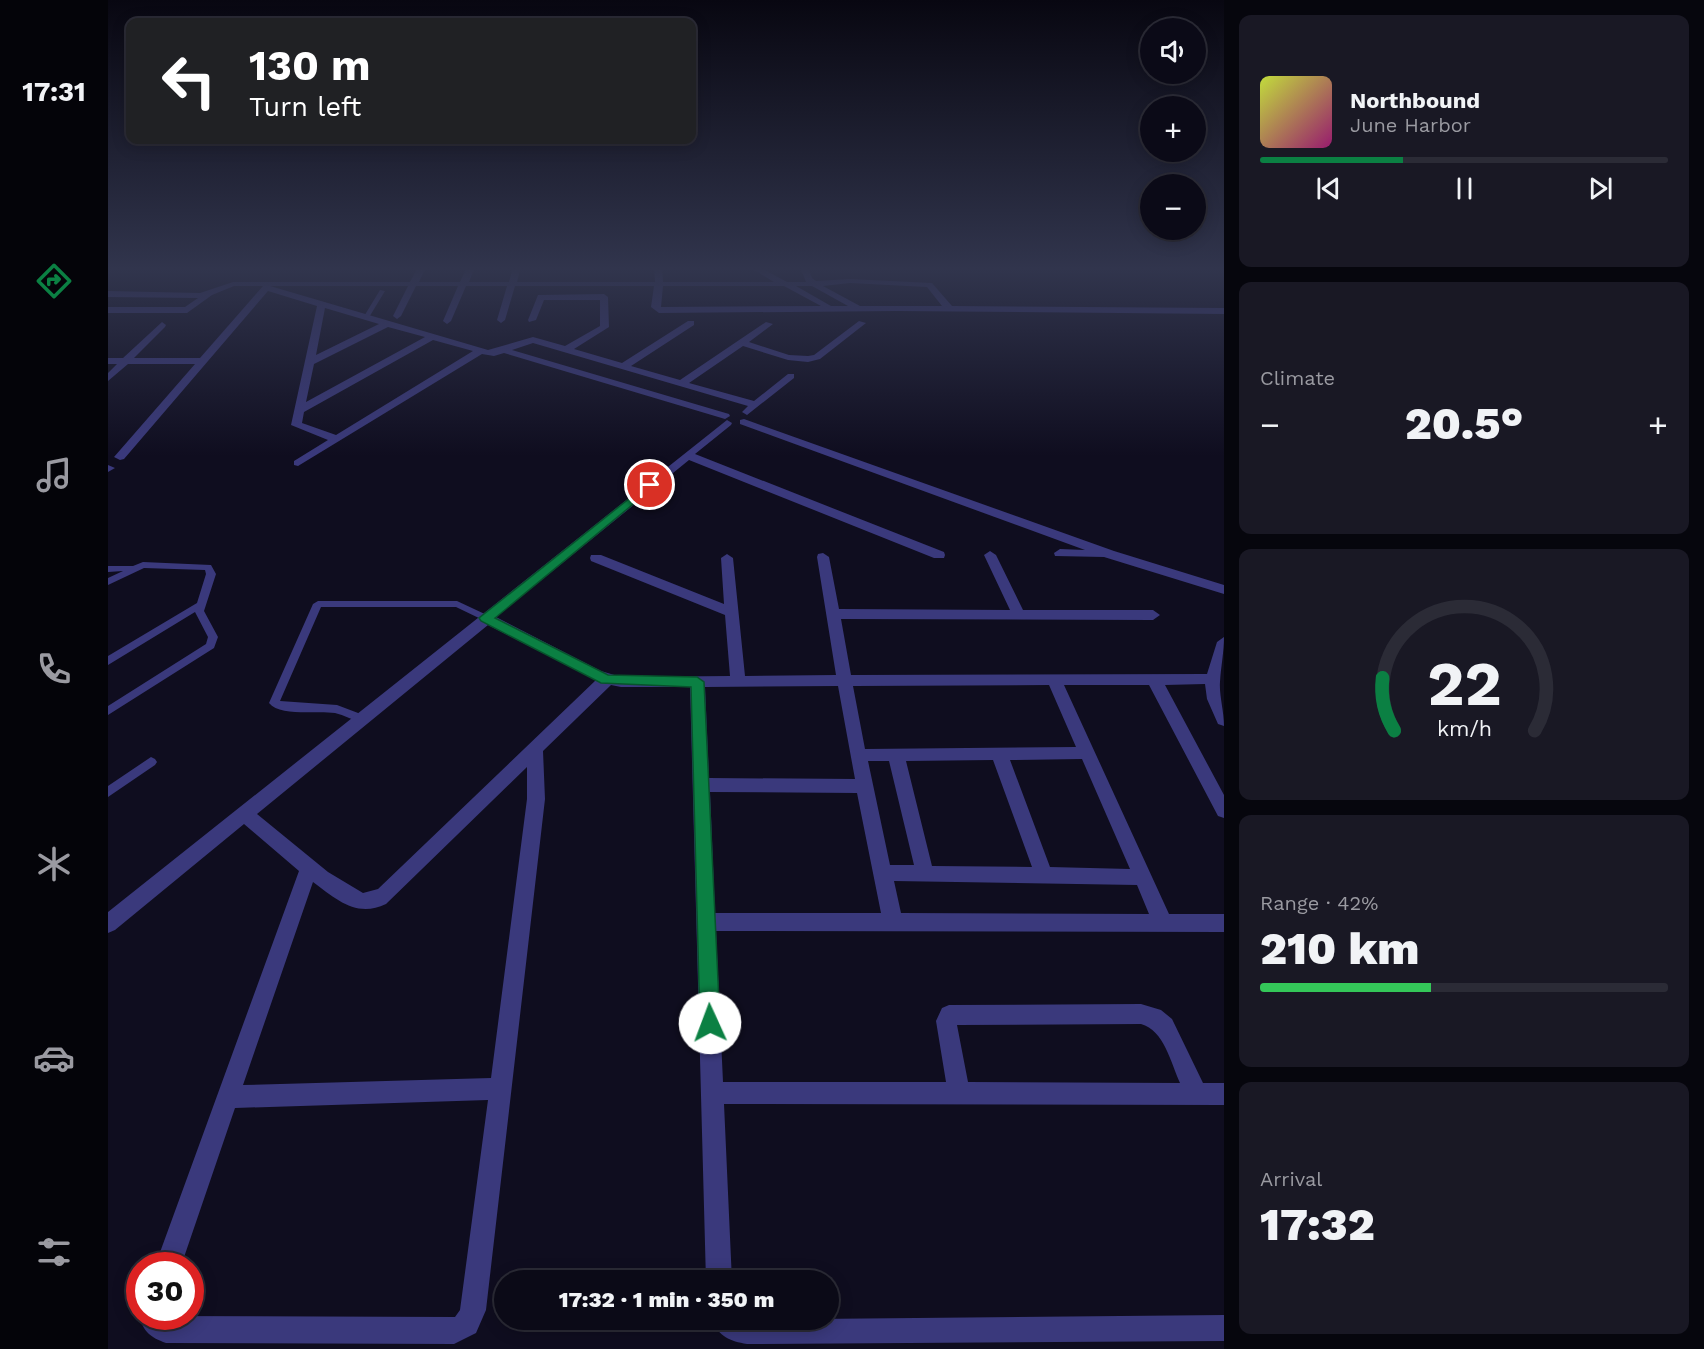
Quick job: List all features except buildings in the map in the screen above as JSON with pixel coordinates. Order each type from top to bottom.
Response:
[{"type":"street","points":[[108,378],[157,330]]},
{"type":"street","points":[[120,457],[228,330]]},
{"type":"street","points":[[316,330],[296,425],[299,428],[336,439]]},
{"type":"street","points":[[308,363],[374,330]]},
{"type":"street","points":[[407,330],[495,354],[530,340],[682,382],[748,413],[1109,554],[1224,590]]},
{"type":"street","points":[[566,350],[599,330]]},
{"type":"street","points":[[624,366],[680,330]]},
{"type":"street","points":[[682,382],[760,330]]},
{"type":"street","points":[[741,342],[794,358],[811,359],[853,330]]},
{"type":"street","points":[[298,411],[432,337]]},
{"type":"street","points":[[518,343],[748,413]]},
{"type":"street","points":[[504,350],[726,419]]},
{"type":"street","points":[[297,463],[480,351]]},
{"type":"street","points":[[108,361],[201,362]]},
{"type":"street","points":[[108,924],[687,455],[730,414],[748,413],[791,376]]},
{"type":"street","points":[[687,455],[854,519],[939,555]]},
{"type":"street","points":[[1059,553],[1109,554]]},
{"type":"street","points":[[990,555],[1019,615]]},
{"type":"street","points":[[824,557],[858,755],[893,923]]},
{"type":"street","points":[[596,558],[732,612]]},
{"type":"street","points":[[727,558],[738,681]]},
{"type":"street","points":[[834,614],[1153,615]]},
{"type":"street","points":[[486,618],[606,680],[697,682],[845,679],[1055,681],[1211,679]]},
{"type":"street","points":[[1224,642],[1211,679],[1212,698],[1224,720]]},
{"type":"street","points":[[1154,679],[1224,811]]},
{"type":"street","points":[[245,814],[309,868],[353,898],[363,902],[374,901],[385,895],[606,680]]},
{"type":"street","points":[[1055,681],[1163,923]]},
{"type":"street","points":[[697,682],[719,1270]]},
{"type":"street","points":[[204,1329],[454,1331],[468,1323],[473,1310],[536,799],[535,750]]},
{"type":"street","points":[[858,755],[1087,753]]},
{"type":"street","points":[[896,754],[925,873]]},
{"type":"street","points":[[999,754],[1044,875]]},
{"type":"street","points":[[701,785],[864,786]]},
{"type":"street","points":[[173,1252],[309,868]]},
{"type":"street","points":[[882,873],[1142,877]]},
{"type":"street","points":[[707,922],[1224,923]]},
{"type":"street","points":[[959,1094],[946,1021],[949,1015],[1141,1014],[1154,1017],[1165,1026],[1197,1094]]},
{"type":"street","points":[[229,1096],[500,1089]]},
{"type":"street","points":[[712,1094],[1224,1094]]},
{"type":"street","points":[[740,1330],[1224,1328]]},
{"type":"lane","points":[[108,568],[133,568],[150,564],[208,567],[211,574],[199,610],[213,637],[210,646],[108,711]]},
{"type":"lane","points":[[108,582],[133,568]]},
{"type":"lane","points":[[362,719],[338,709],[280,706],[274,703],[318,604],[456,604],[486,618]]},
{"type":"lane","points":[[108,661],[200,605]]},
{"type":"lane","points":[[108,792],[151,762]]},
{"type":"route","points":[[650,485],[486,618],[606,680],[697,682],[710,1023]]}]
